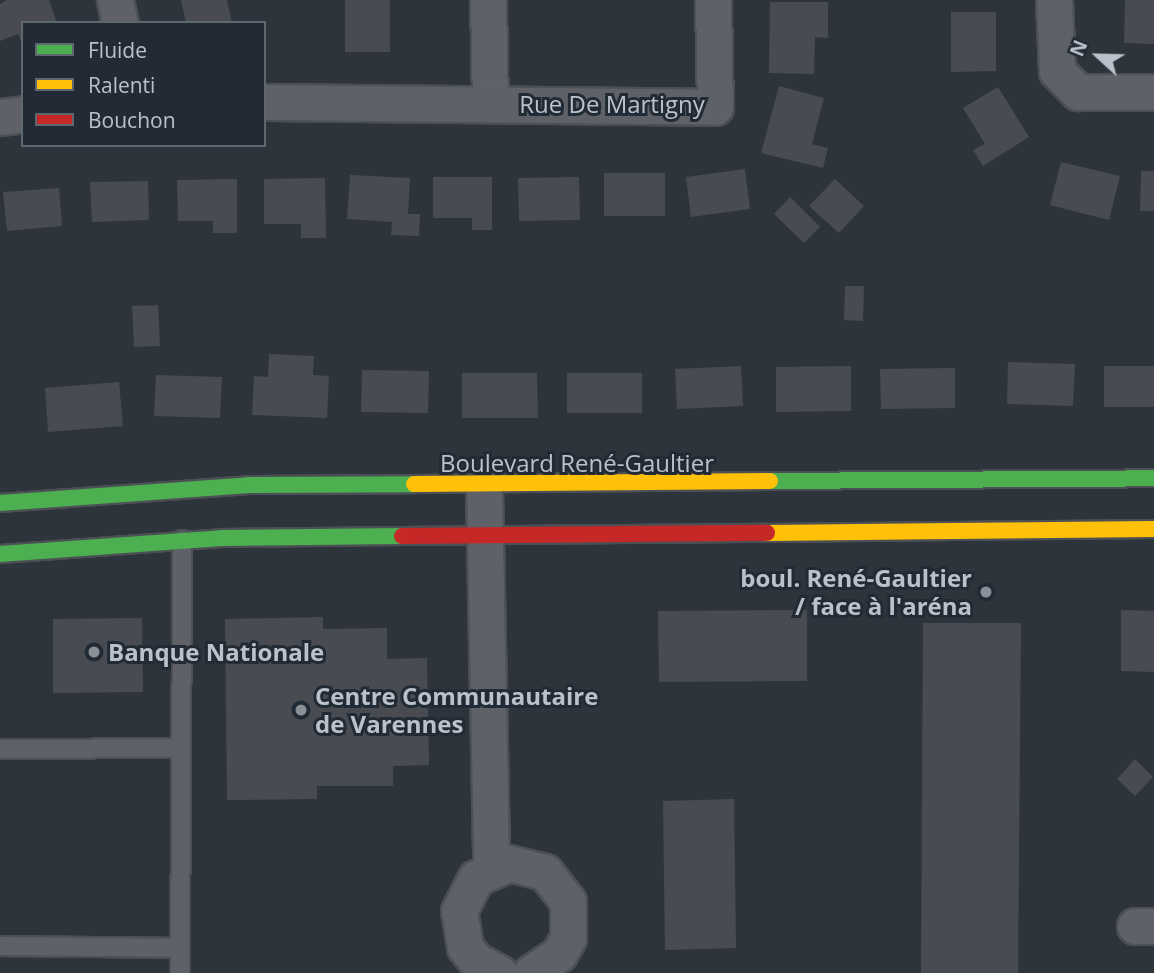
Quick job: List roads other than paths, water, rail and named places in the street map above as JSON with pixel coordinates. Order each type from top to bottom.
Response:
[{"type":"street","points":[[116,0],[120,21]]},
{"type":"street","name":"Rue De Martigny","points":[[488,0],[490,104]]},
{"type":"street","name":"Rue De Martigny","points":[[266,102],[715,107],[713,0]]},
{"type":"street","points":[[1054,0],[1057,71],[1078,92],[1154,92]]},
{"type":"street","points":[[0,117],[21,114]]},
{"type":"street","name":"Boulevard René-Gaultier","points":[[0,503],[182,489],[484,487],[778,491],[1154,478]]},
{"type":"street","points":[[484,487],[491,868]]},
{"type":"street","points":[[182,489],[182,527]]},
{"type":"street","points":[[0,554],[182,527],[485,535],[778,526],[1154,529]]},
{"type":"street","points":[[499,973],[476,961],[459,930],[465,893],[491,868],[509,863],[537,868],[559,884],[568,901],[568,938],[559,954],[531,973]]},
{"type":"lane","points":[[180,973],[182,527]]},
{"type":"lane","points":[[0,749],[181,748]]},
{"type":"lane","points":[[0,946],[180,948]]},
{"type":"place","name":"boul. René-Gaultier / face à l'aréna","points":[[986,592]]},
{"type":"place","name":"Banque Nationale","points":[[94,652]]},
{"type":"place","name":"Centre Communautaire de Varennes","points":[[301,710]]}]
